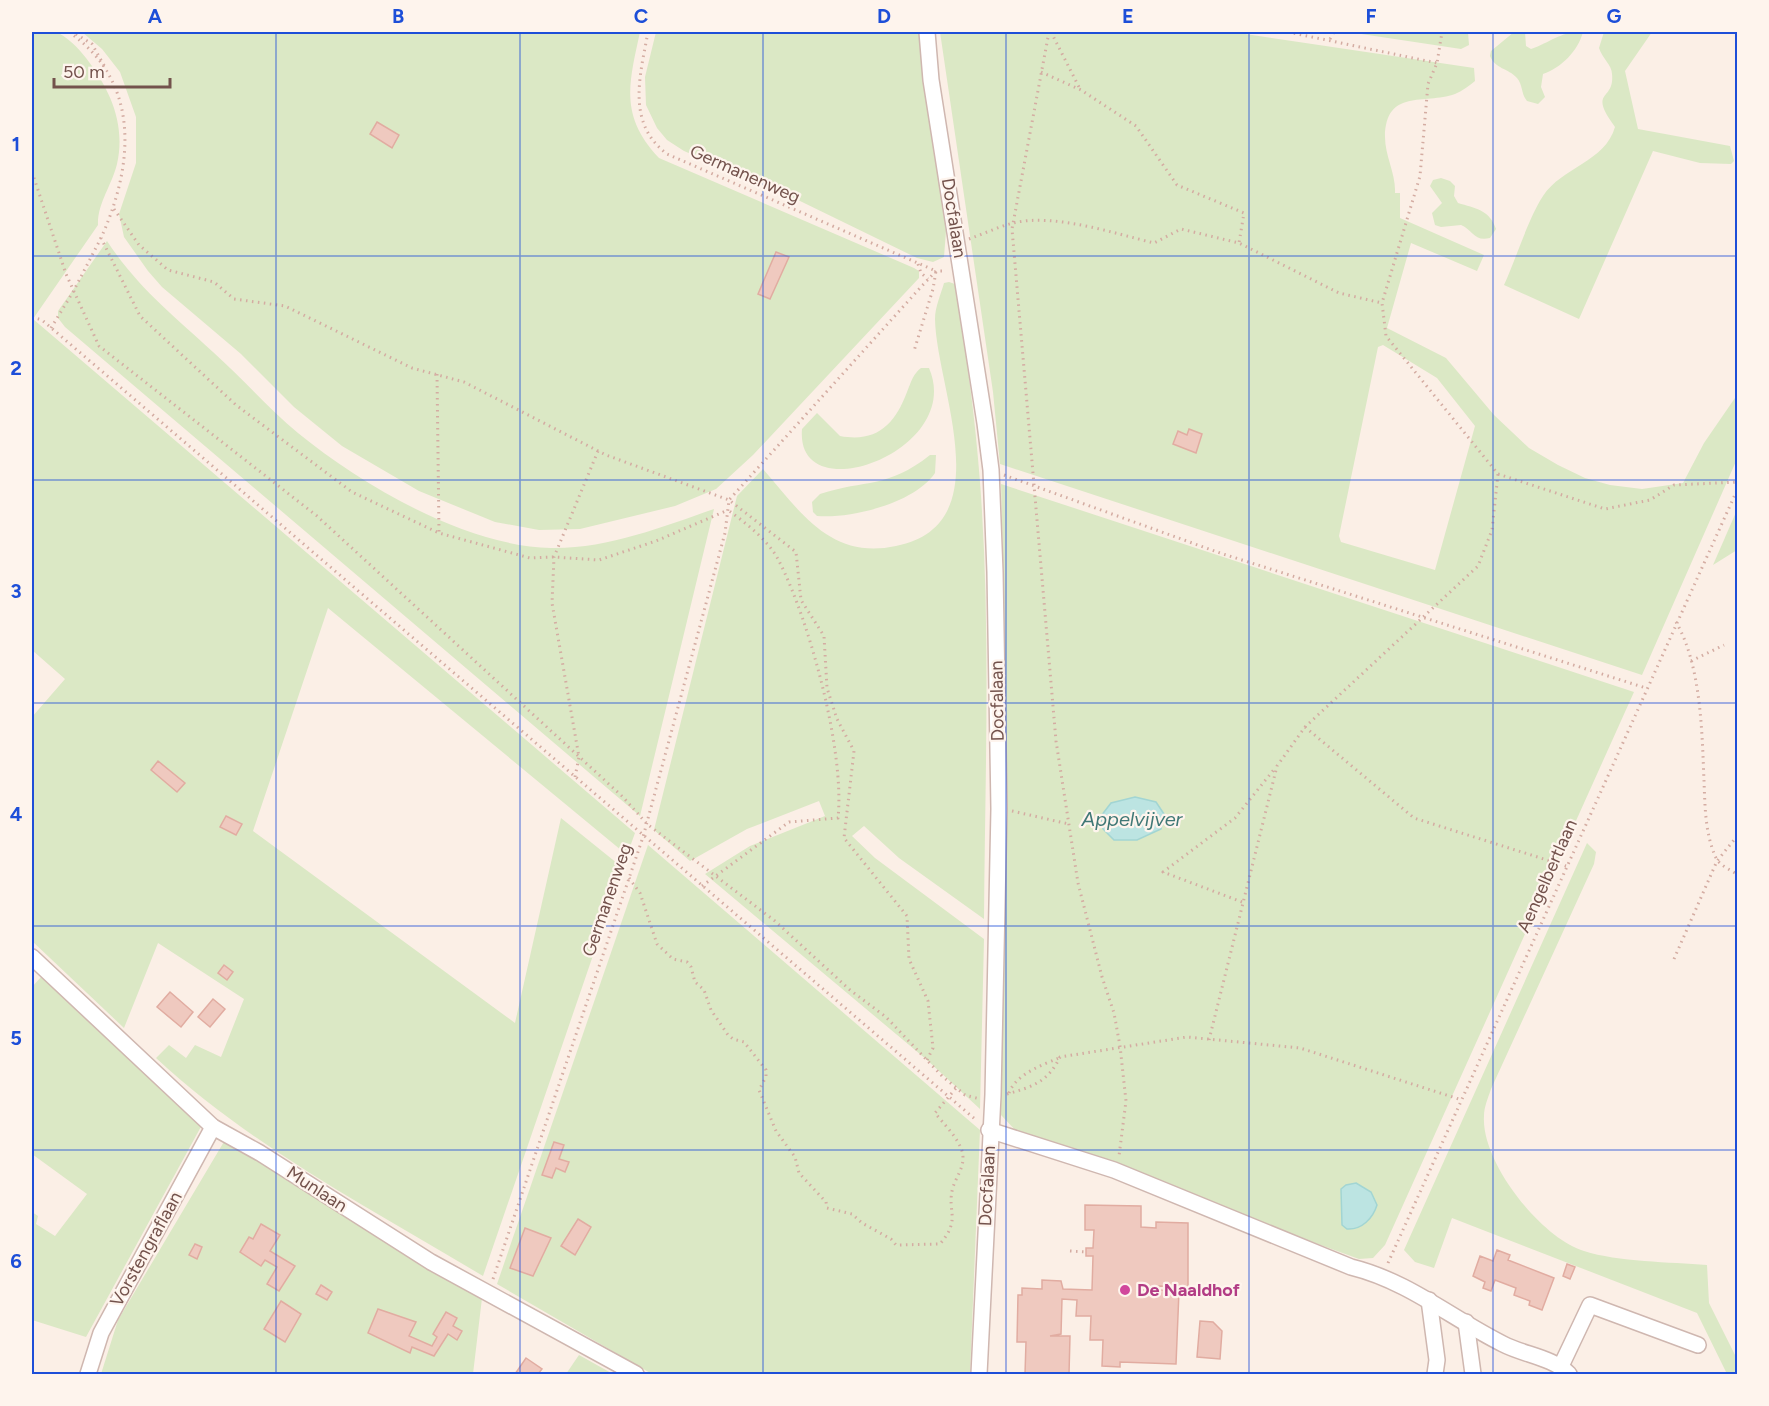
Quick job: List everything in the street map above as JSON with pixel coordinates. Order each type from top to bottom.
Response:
[{"type":"street","name":"Docfalaan","points":[[927,32],[931,80],[963,271],[991,470],[996,584],[999,809],[998,1096],[989,1130],[979,1374]]},
{"type":"street","name":"Munlaan","points":[[32,957],[213,1127],[260,1152],[431,1262],[636,1374]]},
{"type":"street","name":"Vorstengraflaan","points":[[88,1374],[101,1333],[213,1127]]},
{"type":"street","points":[[989,1130],[1114,1170],[1351,1267],[1382,1276],[1413,1291],[1504,1344],[1565,1370],[1590,1305],[1698,1345]]},
{"type":"street","points":[[1429,1300],[1437,1360],[1435,1374]]},
{"type":"street","points":[[1466,1323],[1473,1374]]},
{"type":"path","points":[[51,328],[73,292],[114,209],[126,156],[123,101],[90,46],[70,32]]},
{"type":"path","name":"Germanenweg","points":[[648,32],[638,86],[639,112],[652,143],[667,154],[936,271]]},
{"type":"path","points":[[1050,32],[1013,223],[1056,741],[1078,883],[1102,977],[1114,1013],[1120,1046],[1125,1101],[1122,1142],[1114,1170]]},
{"type":"path","points":[[1050,32],[1081,90]]},
{"type":"path","points":[[1288,32],[1437,63]]},
{"type":"path","points":[[1330,39],[1334,32]]},
{"type":"path","points":[[1442,32],[1437,63],[1428,84],[1420,176],[1382,303],[1386,336],[1498,474],[1605,509],[1650,500],[1674,485],[1737,482]]},
{"type":"path","points":[[1041,72],[1081,90],[1136,126],[1178,185],[1244,213],[1239,243]]},
{"type":"path","points":[[32,172],[73,292],[99,346],[317,516],[623,797],[647,824],[775,921],[850,990],[886,1017],[965,1095],[998,1096],[1037,1085],[1053,1073],[1060,1057]]},
{"type":"path","points":[[114,209],[138,244],[168,270],[214,282],[234,299],[285,306],[412,368],[464,382],[598,451],[729,500],[796,552],[801,600],[824,636],[827,688],[837,719],[854,751],[844,838],[907,916],[909,959],[928,1001],[933,1048],[927,1060]]},
{"type":"path","points":[[957,242],[1013,223],[1037,221],[1096,228],[1154,243],[1181,229],[1239,243],[1339,293],[1382,303]]},
{"type":"path","points":[[101,238],[140,316],[236,405],[352,492],[440,533],[530,558],[554,556],[599,560],[656,541],[728,510],[747,523],[778,560],[804,626],[830,722],[841,793],[838,819],[789,822],[702,886]]},
{"type":"path","points":[[918,264],[921,273],[928,279]]},
{"type":"path","points":[[729,500],[936,271],[963,271]]},
{"type":"path","points":[[914,351],[933,289],[936,271]]},
{"type":"path","points":[[32,316],[42,320],[643,837],[989,1130]]},
{"type":"path","points":[[437,374],[440,533]]},
{"type":"path","points":[[575,777],[579,757],[552,603],[554,556],[598,451]]},
{"type":"path","points":[[991,470],[1220,553],[1646,688]]},
{"type":"path","points":[[1242,902],[1163,872],[1235,818],[1305,727],[1478,566],[1492,530],[1498,474]]},
{"type":"path","name":"Aengelbertlaan","points":[[1382,1276],[1737,488]]},
{"type":"path","name":"Germanenweg","points":[[489,1292],[514,1211],[647,824],[725,533],[729,500]]},
{"type":"path","points":[[1676,622],[1684,637],[1691,661],[1702,734],[1708,834],[1717,861],[1737,874]]},
{"type":"path","points":[[1691,661],[1724,645]]},
{"type":"path","points":[[1305,727],[1414,818],[1566,867]]},
{"type":"path","points":[[1209,1040],[1277,766]]},
{"type":"path","points":[[999,809],[1069,824]]},
{"type":"path","points":[[1674,959],[1717,861],[1737,835]]},
{"type":"path","points":[[629,878],[640,893],[657,944],[673,958],[687,962],[691,967],[695,982],[704,990],[711,1010],[728,1035],[733,1040],[744,1042],[766,1070],[766,1077],[759,1090],[776,1131],[795,1157],[799,1173],[826,1203],[827,1208],[852,1214],[862,1223],[891,1239],[896,1245],[940,1244],[950,1232],[954,1219],[953,1187],[960,1176],[963,1157],[955,1138],[935,1113],[957,1088]]},
{"type":"path","points":[[998,1096],[1031,1070],[1060,1057],[1120,1046],[1187,1038],[1300,1048],[1462,1100]]},
{"type":"path","points":[[1070,1251],[1086,1252]]},
{"type":"green space","points":[[32,32],[55,32],[64,36],[83,54],[109,95],[119,135],[117,164],[102,202],[98,225],[33,319],[635,833],[627,855],[328,608],[253,831],[515,1023],[561,818],[623,868],[483,1276],[272,1148],[193,1090],[156,1058],[169,1045],[186,1058],[195,1045],[221,1057],[244,999],[158,943],[124,1028],[32,941],[32,717],[65,679],[32,650]]},
{"type":"green space","points":[[82,32],[640,32],[630,98],[638,128],[646,143],[659,158],[914,268],[919,271],[919,278],[753,455],[716,489],[675,506],[580,529],[539,530],[495,522],[419,491],[342,446],[294,407],[241,354],[162,287],[148,271],[124,237],[119,214],[136,163],[136,117],[120,72],[102,49]]},
{"type":"green space","points":[[656,32],[919,32],[946,231],[944,257],[933,262],[917,258],[800,201],[684,151],[667,140],[657,128],[646,105],[645,77]]},
{"type":"green space","points":[[940,32],[1232,32],[1474,68],[1475,81],[1458,93],[1409,101],[1399,105],[1392,111],[1387,122],[1385,137],[1395,193],[1400,193],[1400,218],[1484,255],[1477,271],[1411,243],[1387,328],[1446,358],[1494,415],[1529,448],[1585,478],[1610,485],[1642,489],[1683,483],[1704,443],[1737,395],[1737,459],[1642,675],[1000,464],[993,392]],"holes":[[[1383,345],[1437,378],[1475,426],[1435,570],[1341,542],[1339,536],[1378,347]]]},
{"type":"green space","points":[[1348,32],[1468,32],[1469,45],[1461,49]]},
{"type":"green space","points":[[1514,32],[1525,32],[1526,46],[1531,49],[1562,35],[1583,32],[1568,58],[1556,68],[1543,74],[1541,87],[1545,97],[1538,104],[1527,101],[1517,78],[1495,64],[1490,56],[1491,51]]},
{"type":"green space","points":[[1604,32],[1652,32],[1625,71],[1638,129],[1730,146],[1734,161],[1731,164],[1700,163],[1653,151],[1579,319],[1504,285],[1527,227],[1543,196],[1561,178],[1593,157],[1610,139],[1615,127],[1603,107],[1604,97],[1612,83],[1610,68],[1599,48]]},
{"type":"green space","points":[[1441,178],[1450,181],[1455,186],[1454,196],[1458,203],[1481,211],[1490,218],[1496,229],[1490,238],[1477,237],[1461,225],[1441,227],[1435,225],[1432,213],[1442,203],[1430,186],[1433,180]]},
{"type":"green space","points":[[107,241],[131,273],[156,300],[298,433],[353,473],[417,510],[485,537],[518,545],[551,548],[593,545],[634,536],[714,509],[640,816],[65,327],[58,318],[58,311]]},
{"type":"green space","points":[[944,283],[955,284],[973,407],[983,536],[987,700],[984,919],[899,858],[864,826],[852,836],[875,858],[984,939],[980,1109],[927,1060],[705,874],[750,846],[825,816],[819,801],[747,829],[690,861],[654,830],[737,496],[763,469],[791,502],[819,529],[853,546],[873,549],[896,546],[928,533],[947,511],[955,483],[956,450],[935,319]]},
{"type":"green space","points":[[921,368],[929,368],[934,398],[923,424],[903,446],[876,461],[849,468],[824,467],[807,454],[802,429],[817,413],[840,436],[864,437],[874,434],[883,429],[897,413],[912,378]]},
{"type":"green space","points":[[930,455],[936,455],[935,473],[926,484],[898,501],[847,515],[817,516],[813,512],[812,502],[820,494],[888,478],[915,466]]},
{"type":"green space","points":[[1001,484],[1634,692],[1385,1245],[1373,1258],[1359,1259],[1020,1135],[1001,1115],[1004,600]],"holes":[[[1341,1195],[1376,1209],[1362,1225],[1347,1229],[1342,1225],[1344,1212]]]},
{"type":"green space","points":[[1737,510],[1737,550],[1713,565]]},
{"type":"green space","points":[[1587,843],[1596,852],[1594,864],[1491,1089],[1484,1113],[1486,1134],[1492,1155],[1517,1196],[1550,1231],[1567,1243],[1598,1255],[1707,1265],[1709,1303],[1737,1359],[1737,1374],[1727,1374],[1697,1313],[1452,1218],[1434,1268],[1415,1262],[1404,1250]]},
{"type":"green space","points":[[648,845],[980,1130],[970,1374],[652,1374],[497,1284]]},
{"type":"green space","points":[[42,976],[137,1067],[203,1123],[86,1337],[32,1320],[32,1212],[38,1216],[36,1224],[55,1236],[87,1194],[32,1154],[32,987]]},
{"type":"green space","points":[[225,1140],[333,1209],[482,1298],[473,1374],[101,1374],[118,1320]]},
{"type":"green space","points":[[579,1355],[613,1374],[566,1374]]},
{"type":"water","name":"Appelvijver","points":[[1135,797],[1156,802],[1164,814],[1161,829],[1137,840],[1114,840],[1103,829],[1101,816],[1111,803]]},
{"type":"water","points":[[1356,1183],[1371,1192],[1377,1205],[1366,1222],[1357,1228],[1347,1229],[1342,1225],[1341,1189],[1346,1185]]},
{"type":"building","points":[[377,122],[399,135],[392,148],[370,134]]},
{"type":"building","points":[[776,252],[789,257],[770,299],[758,294]]},
{"type":"building","points":[[1189,429],[1202,434],[1196,453],[1173,444],[1178,431],[1187,435]]},
{"type":"building","points":[[158,761],[185,783],[177,792],[151,770]]},
{"type":"building","points":[[226,816],[242,824],[236,835],[220,827]]},
{"type":"building","points":[[224,965],[233,972],[227,980],[218,973]]},
{"type":"building","points":[[170,992],[193,1012],[181,1027],[157,1007]]},
{"type":"building","points":[[213,999],[225,1009],[210,1027],[198,1017]]},
{"type":"building","points":[[554,1142],[564,1145],[559,1159],[569,1162],[565,1172],[556,1168],[552,1178],[542,1175]]},
{"type":"building","name":"De Naaldhof","points":[[1085,1205],[1141,1206],[1141,1227],[1156,1228],[1156,1222],[1188,1223],[1188,1287],[1159,1286],[1159,1290],[1179,1291],[1176,1364],[1120,1362],[1120,1367],[1102,1366],[1103,1340],[1090,1340],[1091,1316],[1076,1316],[1077,1300],[1062,1299],[1061,1334],[1050,1336],[1070,1336],[1069,1374],[1025,1374],[1026,1342],[1017,1342],[1018,1295],[1022,1295],[1022,1288],[1042,1289],[1042,1280],[1061,1281],[1063,1289],[1092,1290],[1093,1256],[1086,1256],[1086,1248],[1093,1248],[1094,1230],[1085,1230]]},
{"type":"building","points":[[578,1219],[591,1227],[575,1255],[561,1246]]},
{"type":"building","points":[[261,1224],[280,1235],[270,1251],[295,1266],[279,1291],[267,1284],[277,1267],[265,1260],[261,1266],[240,1252],[249,1237],[253,1239]]},
{"type":"building","points":[[525,1228],[551,1238],[533,1276],[510,1268]]},
{"type":"building","points":[[195,1244],[202,1247],[197,1259],[189,1255]]},
{"type":"building","points":[[1497,1250],[1510,1255],[1508,1260],[1554,1278],[1542,1310],[1529,1305],[1530,1301],[1514,1295],[1516,1288],[1495,1280],[1491,1291],[1483,1288],[1485,1282],[1473,1276],[1480,1256],[1493,1261]]},
{"type":"building","points":[[1567,1264],[1575,1267],[1570,1279],[1563,1276]]},
{"type":"building","points":[[321,1285],[332,1292],[327,1300],[316,1294]]},
{"type":"building","points":[[281,1301],[301,1314],[285,1342],[264,1329]]},
{"type":"building","points":[[378,1309],[416,1322],[409,1336],[432,1346],[437,1337],[433,1334],[446,1312],[457,1318],[453,1326],[462,1331],[457,1340],[448,1334],[434,1356],[412,1347],[410,1353],[368,1333]]},
{"type":"building","points":[[1200,1321],[1213,1322],[1222,1331],[1220,1359],[1197,1357]]},
{"type":"building","points":[[526,1358],[542,1369],[538,1374],[515,1374]]},
{"type":"place","name":"De Naaldhof","points":[[1125,1290]]}]
